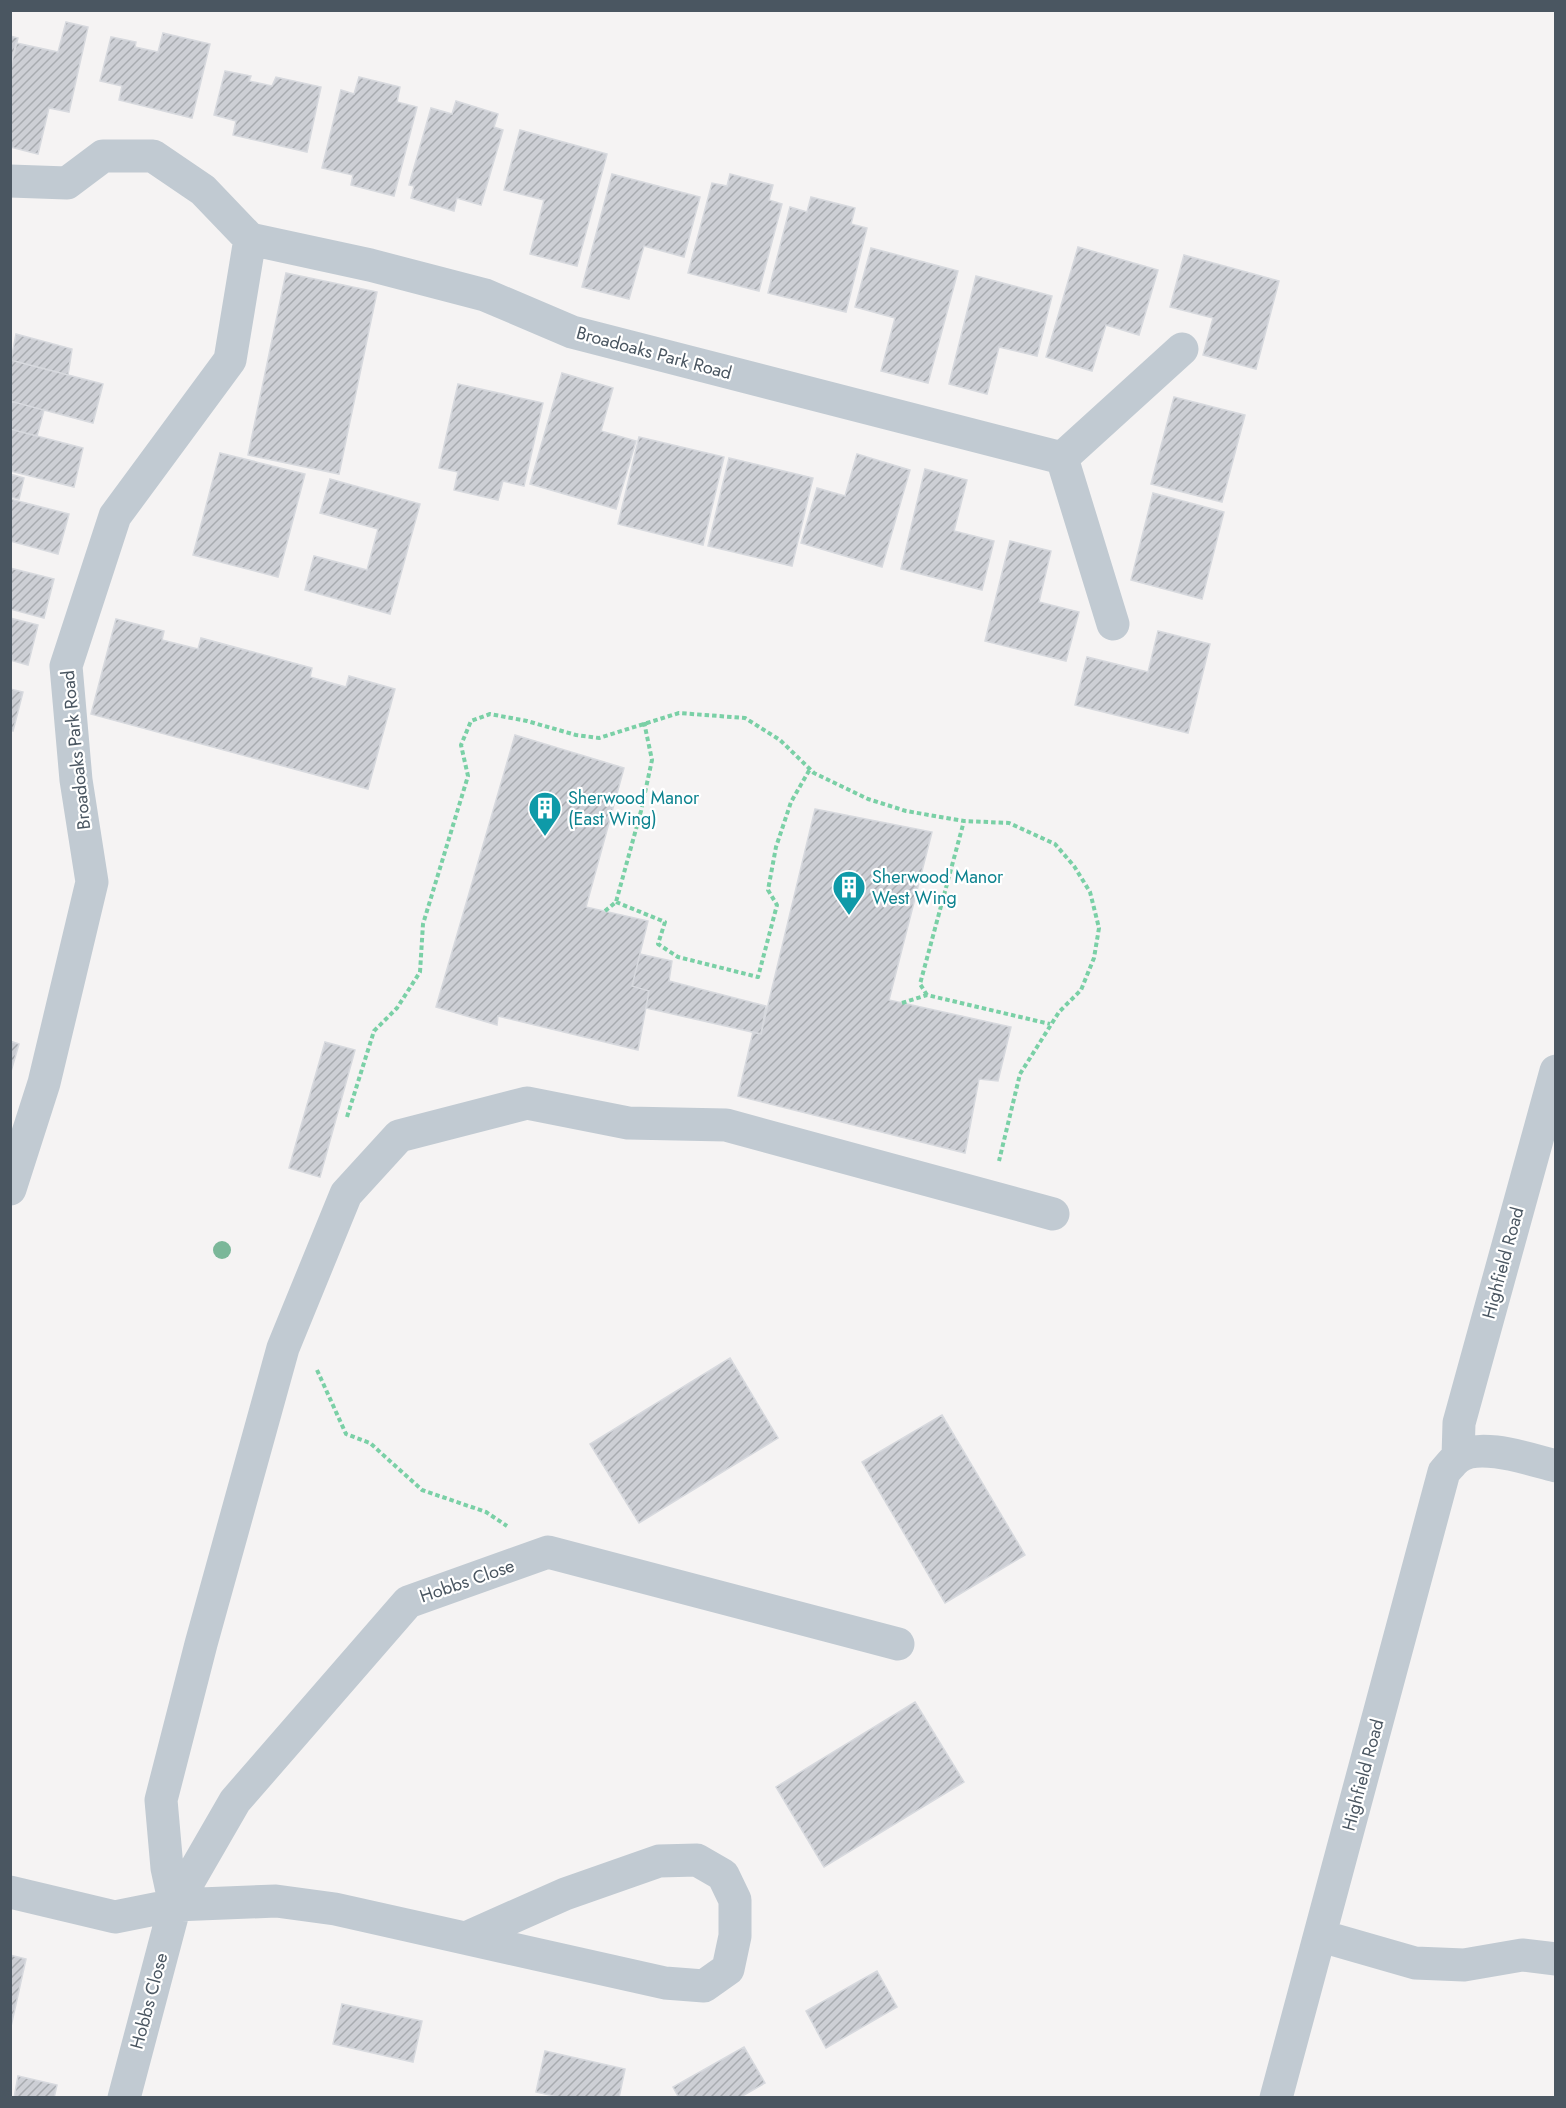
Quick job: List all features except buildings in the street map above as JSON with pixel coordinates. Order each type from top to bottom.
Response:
[{"type":"street","points":[[10,181],[67,183],[103,156],[153,156],[203,190],[250,239]]},
{"type":"street","name":"Broadoaks Park Road","points":[[10,1189],[44,1083],[92,882],[76,780],[66,666],[115,516],[230,360],[250,239],[370,265],[485,296],[572,332],[1062,458]]},
{"type":"street","points":[[1113,624],[1062,458],[1182,349]]},
{"type":"street","name":"Highfield Road","points":[[1276,2097],[1444,1472],[1458,1457],[1459,1423],[1556,1071]]},
{"type":"street","points":[[175,1905],[167,1868],[161,1800],[201,1644],[283,1348],[346,1194],[399,1136],[527,1102],[628,1122],[726,1125],[1053,1214]]},
{"type":"street","points":[[1458,1457],[1476,1450],[1514,1455],[1556,1466]]},
{"type":"street","points":[[548,1552],[898,1644]]},
{"type":"street","name":"Hobbs Close","points":[[124,2097],[175,1905],[235,1801],[408,1602],[548,1552]]},
{"type":"street","points":[[10,1892],[115,1917],[175,1905],[276,1901],[335,1909],[468,1937],[665,1983],[704,1986],[728,1969],[735,1936],[735,1900],[723,1875],[697,1860],[659,1861],[565,1894],[468,1937]]},
{"type":"street","points":[[1320,1936],[1415,1963],[1464,1965],[1522,1955],[1556,1959]]},
{"type":"path","points":[[347,1118],[374,1031],[397,1008],[420,972],[423,924],[468,776],[461,745],[471,721],[490,714],[527,721],[576,735],[599,738],[679,712],[745,718],[780,740],[814,773],[868,800],[906,811],[964,821],[1009,823],[1055,844],[1074,866],[1090,892],[1099,928],[1094,958],[1081,990],[1050,1024],[1020,1074],[998,1163]]},
{"type":"path","points":[[605,911],[616,902],[641,811],[651,760],[644,722]]},
{"type":"path","points":[[616,902],[665,922],[658,944],[678,957],[758,976],[777,905],[768,890],[776,847],[790,802],[810,769]]},
{"type":"path","points":[[927,995],[920,984],[964,821]]},
{"type":"path","points":[[902,1003],[927,995],[1050,1024]]},
{"type":"path","points":[[283,1348],[313,1360],[346,1434],[370,1443],[422,1490],[486,1512],[548,1552]]},
{"type":"place","name":"Sherwood Manor (East Wing)","points":[[545,837]]},
{"type":"place","name":"Sherwood Manor West Wing","points":[[849,916]]}]
